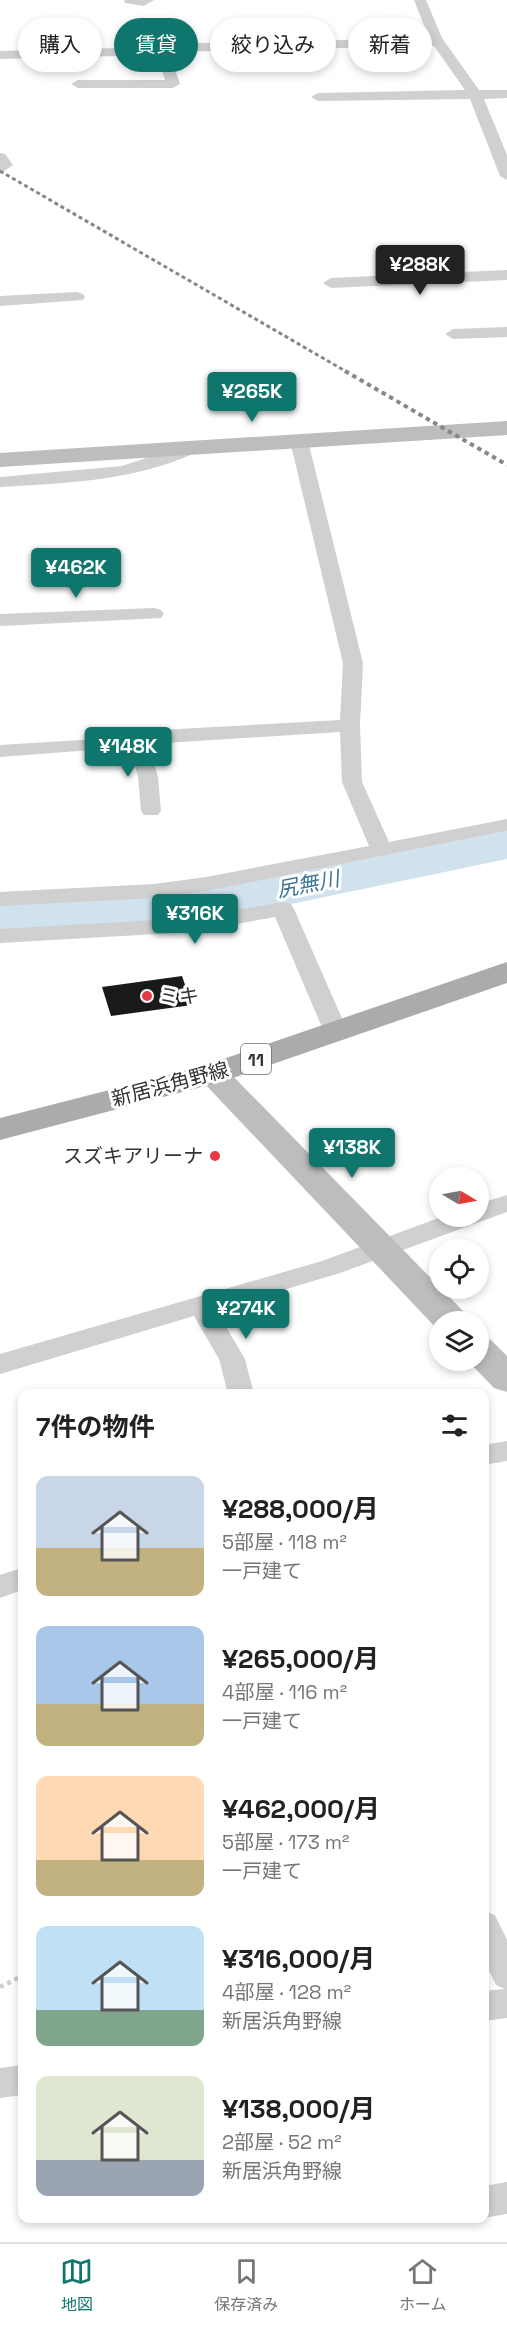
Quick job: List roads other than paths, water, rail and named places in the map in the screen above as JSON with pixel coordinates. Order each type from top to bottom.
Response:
[{"type":"main road","name":"新居浜角野線","points":[[0,1129],[213,1074],[507,972]]},
{"type":"street","points":[[130,0],[144,2],[148,0]]},
{"type":"street","points":[[420,0],[423,14],[436,42],[475,94],[491,135],[504,160],[507,176]]},
{"type":"street","points":[[198,47],[436,42]]},
{"type":"street","points":[[0,55],[114,52]]},
{"type":"street","points":[[78,84],[173,84],[169,72]]},
{"type":"street","points":[[318,97],[507,94]]},
{"type":"street","points":[[491,135],[507,134]]},
{"type":"street","points":[[0,157],[6,165],[0,170]]},
{"type":"street","points":[[331,283],[507,275]]},
{"type":"street","points":[[0,300],[77,297]]},
{"type":"street","points":[[453,334],[507,332]]},
{"type":"street","points":[[0,460],[507,428]]},
{"type":"street","points":[[299,441],[353,663],[350,725],[352,782],[381,849]]},
{"type":"street","points":[[0,482],[92,475],[141,467],[173,457],[191,448]]},
{"type":"street","points":[[0,620],[154,614]]},
{"type":"street","points":[[0,751],[113,744],[159,736],[350,725]]},
{"type":"street","points":[[138,740],[148,777],[151,811]]},
{"type":"street","points":[[0,899],[154,891],[206,884],[507,825]]},
{"type":"street","points":[[0,936],[192,925],[283,909],[336,1032]]},
{"type":"street","points":[[213,1074],[441,1311]]},
{"type":"street","points":[[489,1210],[507,1203]]},
{"type":"street","points":[[0,1364],[202,1307],[383,1250],[443,1227]]},
{"type":"street","points":[[202,1307],[232,1359],[241,1389]]},
{"type":"street","points":[[489,1360],[507,1379]]},
{"type":"street","points":[[489,1454],[507,1451]]},
{"type":"street","points":[[0,1587],[18,1580]]},
{"type":"street","points":[[489,1936],[507,1975]]},
{"type":"street","points":[[489,2005],[507,2003]]},
{"type":"street","points":[[0,2083],[18,2081]]},
{"type":"street","points":[[489,2201],[507,2198]]},
{"type":"waterway","name":"尻無川","points":[[0,919],[180,908],[291,889],[507,845]]},
{"type":"railway","points":[[0,171],[347,372]]},
{"type":"railway","points":[[345,371],[507,465]]},
{"type":"place","name":"ミキ","points":[[147,996]]},
{"type":"place","name":"スズキアリーナ","points":[[215,1156]]}]
